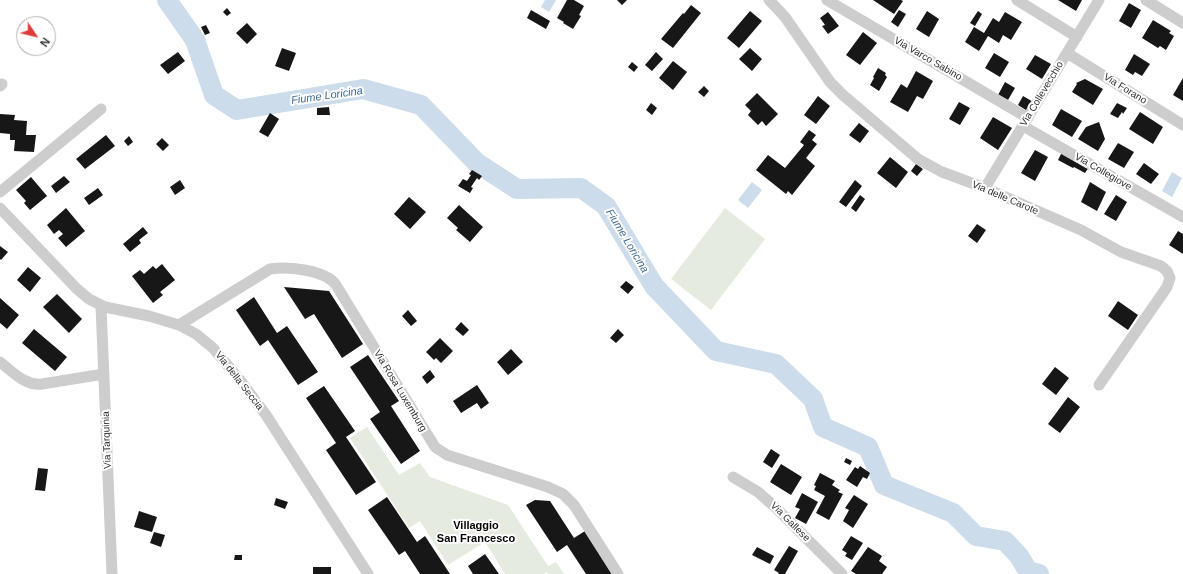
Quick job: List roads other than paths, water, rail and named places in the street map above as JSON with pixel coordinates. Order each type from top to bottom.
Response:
[{"type":"street","name":"Via delle Carote","points":[[769,0],[785,17],[830,82],[906,149],[924,162],[942,172],[985,188],[1075,228],[1121,252],[1161,266],[1168,273],[1170,278],[1167,287],[1099,385]]},
{"type":"street","name":"Via Varco Sabino","points":[[827,0],[1026,122]]},
{"type":"street","points":[[1017,0],[1077,37]]},
{"type":"street","name":"Via Collevecchio","points":[[985,188],[1099,0]]},
{"type":"street","points":[[1146,0],[1183,23]]},
{"type":"street","name":"Via Forano","points":[[1067,53],[1183,125]]},
{"type":"street","points":[[0,192],[101,109]]},
{"type":"street","name":"Via Collegiove","points":[[1026,122],[1183,217]]},
{"type":"street","name":"Via della Seccia","points":[[0,208],[80,292],[89,299],[101,306],[159,318],[179,325],[196,334],[210,345],[240,380],[279,435],[368,574]]},
{"type":"street","name":"Via Rosa Luxemburg","points":[[179,325],[270,270],[285,268],[321,274],[329,277],[336,285],[435,447],[444,454],[548,487],[563,494],[577,509],[618,574]]},
{"type":"street","name":"Via Tarquinia","points":[[101,306],[112,574]]},
{"type":"street","points":[[0,362],[24,381],[39,385],[104,374]]},
{"type":"street","name":"Via Gallese","points":[[733,477],[758,492],[769,501],[842,574]]},
{"type":"water","points":[[545,0],[556,0],[549,12],[541,7]]},
{"type":"water","points":[[1172,172],[1182,178],[1172,197],[1162,191]]},
{"type":"water","points":[[752,182],[762,190],[748,208],[738,200]]},
{"type":"waterway","name":"Fiume Loricina","points":[[167,0],[195,40],[214,95],[237,110],[363,89],[421,105],[477,163],[517,189],[581,188],[606,206],[654,286],[716,351],[776,364],[813,399],[823,427],[868,447],[884,485],[953,513],[976,536],[1005,541],[1019,556],[1028,571],[1039,574]]},
{"type":"district","name":"Villaggio San Francesco","points":[[476,532]]}]
